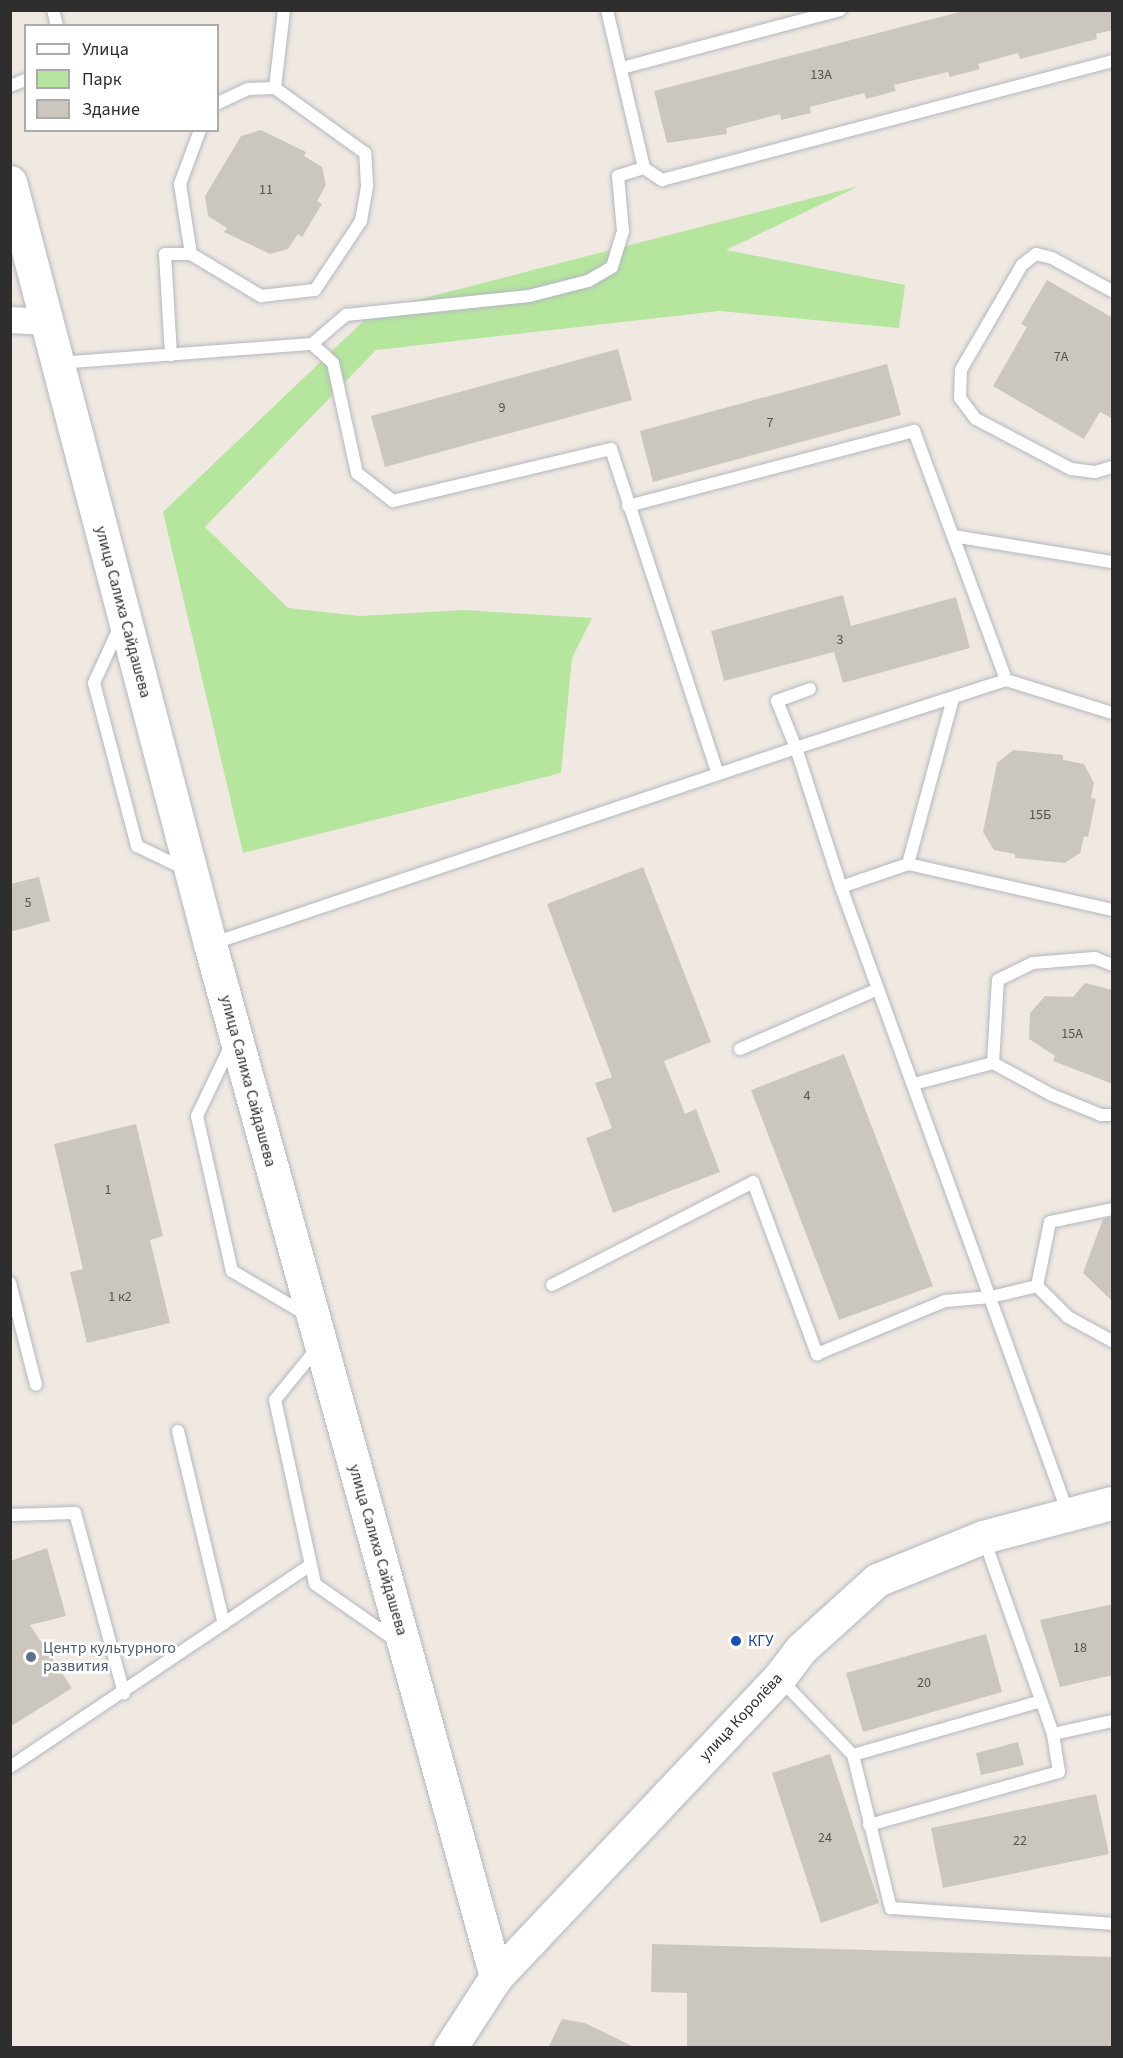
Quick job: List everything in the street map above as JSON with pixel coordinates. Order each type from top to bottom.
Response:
[{"type":"street","name":"улица Салиха Сайдашева","points":[[10,182],[210,944],[496,1977]]},
{"type":"street","points":[[10,320],[47,322]]},
{"type":"street","name":"улица Королёва","points":[[450,2048],[496,1977],[779,1678],[801,1649],[878,1580],[983,1537],[1113,1503]]},
{"type":"lane","points":[[275,87],[284,10]]},
{"type":"lane","points":[[607,10],[644,168],[662,180],[1113,61]]},
{"type":"lane","points":[[622,68],[840,10]]},
{"type":"lane","points":[[171,355],[165,254],[191,254],[261,296],[315,290],[361,221],[367,186],[365,153],[275,87],[248,89],[219,103]]},
{"type":"lane","points":[[191,254],[180,184],[199,132]]},
{"type":"lane","points":[[58,363],[312,344],[346,315],[529,296],[588,281],[612,267],[623,231],[618,176],[644,168]]},
{"type":"lane","points":[[1113,291],[1052,258],[1036,254],[1022,265],[961,370],[960,398],[976,419],[1071,469],[1095,472],[1113,467]]},
{"type":"lane","points":[[312,344],[333,363],[357,473],[393,501],[611,449],[718,774]]},
{"type":"lane","points":[[628,506],[914,431],[1006,680]]},
{"type":"lane","points":[[952,536],[1113,562]]},
{"type":"lane","points":[[124,617],[94,683],[137,846],[191,873]]},
{"type":"lane","points":[[210,944],[1006,680],[1113,713]]},
{"type":"lane","points":[[810,689],[777,701],[796,748],[841,887],[1069,1514]]},
{"type":"lane","points":[[908,864],[953,698]]},
{"type":"lane","points":[[841,887],[908,864],[1113,909]]},
{"type":"lane","points":[[993,1063],[998,980],[1033,963],[1095,958],[1113,965]]},
{"type":"lane","points":[[740,1049],[878,989]]},
{"type":"lane","points":[[236,1036],[197,1116],[232,1271],[317,1332],[275,1400],[315,1584],[404,1646]]},
{"type":"lane","points":[[914,1084],[993,1063],[1052,1095],[1101,1115],[1113,1115]]},
{"type":"lane","points":[[552,1285],[753,1182],[817,1354],[945,1301],[991,1297],[1037,1286]]},
{"type":"lane","points":[[1037,1286],[1050,1222],[1113,1209]]},
{"type":"lane","points":[[10,1283],[36,1385]]},
{"type":"lane","points":[[1037,1286],[1068,1317],[1113,1341]]},
{"type":"lane","points":[[178,1431],[224,1624]]},
{"type":"lane","points":[[10,1515],[75,1513],[124,1693]]},
{"type":"lane","points":[[870,1825],[1059,1772],[1053,1734],[983,1537]]},
{"type":"lane","points":[[10,1767],[124,1693],[311,1565]]},
{"type":"lane","points":[[779,1678],[853,1755],[891,1908],[1113,1924]]},
{"type":"lane","points":[[853,1755],[1041,1701]]},
{"type":"lane","points":[[1053,1734],[1113,1721]]},
{"type":"green space","points":[[859,186],[726,250],[905,285],[899,328],[719,311],[376,350],[205,527],[288,608],[360,616],[464,610],[592,618],[572,658],[561,773],[243,853],[163,512],[374,311]]},
{"type":"building","points":[[967,10],[1113,10],[1113,30],[1096,34],[1097,39],[1020,59],[1018,53],[978,64],[980,69],[950,77],[948,72],[894,85],[896,91],[866,99],[864,93],[810,107],[811,113],[781,120],[780,114],[726,128],[727,134],[667,143],[654,91]]},
{"type":"building","points":[[261,130],[306,152],[304,156],[322,167],[326,185],[317,201],[322,204],[302,237],[298,234],[288,249],[270,254],[224,232],[227,228],[208,216],[205,196],[241,136]]},
{"type":"building","points":[[1047,280],[1113,318],[1113,419],[1100,412],[1084,439],[993,386],[1027,327],[1021,324]]},
{"type":"building","points":[[618,349],[632,400],[385,467],[371,416]]},
{"type":"building","points":[[887,364],[901,415],[653,482],[640,431]]},
{"type":"building","points":[[843,595],[851,626],[956,597],[970,648],[843,683],[834,652],[724,681],[711,631]]},
{"type":"building","points":[[1013,750],[1063,755],[1063,760],[1084,764],[1094,783],[1091,798],[1096,799],[1088,837],[1084,836],[1080,853],[1065,863],[1015,858],[1015,854],[994,850],[983,832],[997,763]]},
{"type":"building","points":[[643,867],[711,1042],[664,1061],[685,1114],[696,1109],[720,1172],[613,1213],[586,1138],[612,1128],[595,1083],[612,1077],[547,904]]},
{"type":"building","points":[[39,877],[50,921],[10,932],[10,884]]},
{"type":"building","points":[[1085,983],[1113,990],[1113,1084],[1053,1061],[1055,1056],[1029,1039],[1030,1013],[1045,996],[1073,997]]},
{"type":"building","points":[[844,1054],[933,1286],[839,1320],[751,1090]]},
{"type":"building","points":[[136,1124],[163,1236],[150,1240],[170,1323],[87,1343],[70,1272],[83,1269],[54,1144]]},
{"type":"building","points":[[1113,1217],[1113,1302],[1083,1273],[1103,1219]]},
{"type":"building","name":"Центр культурного развития","points":[[47,1548],[66,1616],[30,1625],[72,1688],[10,1727],[10,1561]]},
{"type":"building","points":[[1113,1604],[1113,1675],[1060,1687],[1040,1620]]},
{"type":"building","points":[[986,1634],[1002,1692],[863,1732],[846,1673]]},
{"type":"building","points":[[1018,1742],[1024,1765],[981,1775],[976,1753]]},
{"type":"building","points":[[830,1754],[879,1903],[821,1923],[772,1773]]},
{"type":"building","points":[[1096,1794],[1109,1854],[943,1888],[931,1828]]},
{"type":"building","points":[[652,1944],[1113,1957],[1113,2048],[687,2048],[687,1993],[651,1992]]},
{"type":"building","points":[[562,2019],[585,2023],[636,2048],[548,2048]]},
{"type":"place","name":"КГУ","points":[[736,1641]]},
{"type":"place","name":"Центр культурного развития","points":[[31,1657]]}]
